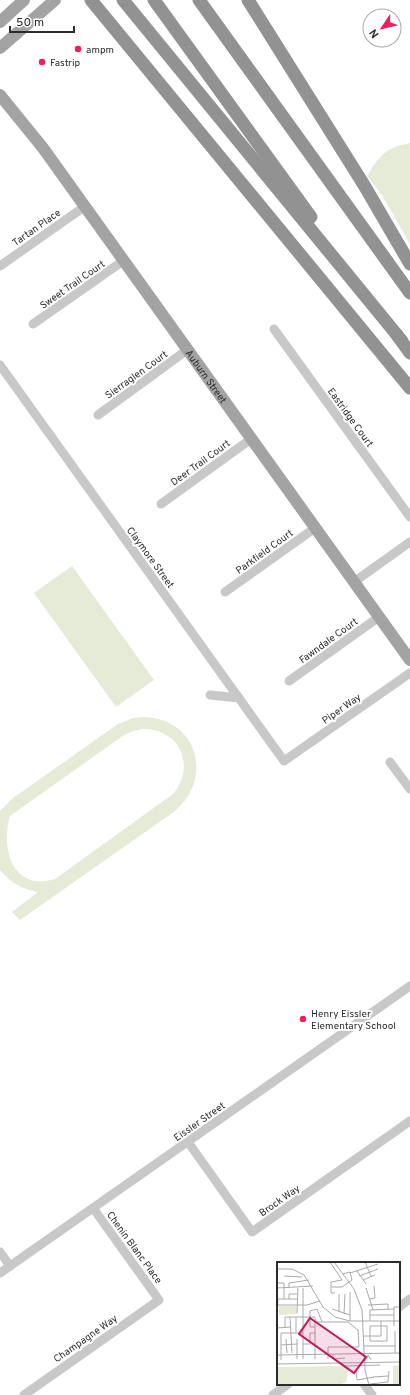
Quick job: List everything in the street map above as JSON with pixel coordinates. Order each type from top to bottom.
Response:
[{"type":"highway","points":[[92,0],[410,388]]},
{"type":"highway","points":[[123,0],[402,341]]},
{"type":"highway","points":[[154,0],[410,352]]},
{"type":"highway","points":[[199,0],[410,293]]},
{"type":"highway","points":[[248,0],[364,185],[410,264]]},
{"type":"main road","points":[[0,22],[24,0]]},
{"type":"main road","points":[[0,48],[55,0]]},
{"type":"main road","name":"Auburn Street","points":[[0,95],[29,130],[410,660]]},
{"type":"street","name":"Tartan Place","points":[[0,266],[84,207]]},
{"type":"street","name":"Sweet Trail Court","points":[[33,324],[123,261]]},
{"type":"street","name":"Eastridge Court","points":[[274,329],[410,518]]},
{"type":"street","name":"Sierraglen Court","points":[[98,415],[187,350]]},
{"type":"street","name":"Claymore Street","points":[[0,365],[284,761]]},
{"type":"street","name":"Deer Trail Court","points":[[162,504],[251,439]]},
{"type":"street","name":"Parkfield Court","points":[[225,592],[315,528]]},
{"type":"street","points":[[354,582],[410,542]]},
{"type":"street","name":"Fawndale Court","points":[[289,681],[379,617]]},
{"type":"street","name":"Piper Way","points":[[284,761],[410,673]]},
{"type":"street","points":[[210,695],[240,698]]},
{"type":"street","points":[[390,762],[410,789]]},
{"type":"street","name":"Eissler Street","points":[[0,1273],[410,986]]},
{"type":"street","name":"Brock Way","points":[[188,1142],[252,1232],[410,1121]]},
{"type":"street","name":"Chenin Blanc Place","points":[[93,1208],[160,1300]]},
{"type":"street","points":[[0,1252],[10,1266]]},
{"type":"street","points":[[400,1305],[410,1299]]},
{"type":"street","name":"Champagne Way","points":[[24,1395],[160,1300]]},
{"type":"street","points":[[273,1395],[287,1385]]},
{"type":"street","points":[[365,1385],[372,1395]]},
{"type":"green space","points":[[410,143],[410,244],[382,195],[367,176],[380,158],[389,150]]},
{"type":"green space","points":[[72,566],[154,680],[116,707],[34,593]]},
{"type":"green space","points":[[142,717],[161,720],[176,727],[187,738],[194,751],[196,766],[194,782],[187,797],[175,811],[20,920],[12,912],[38,892],[17,885],[0,870],[0,811],[13,798],[118,724],[133,718]],"holes":[[[142,729],[155,730],[174,741],[180,750],[183,760],[183,771],[180,783],[173,794],[55,879],[41,881],[29,879],[20,874],[13,865],[9,854],[7,829],[10,816],[124,735]]]},
{"type":"place","name":"ampm","points":[[78,49]]},
{"type":"place","name":"Fastrip","points":[[42,62]]},
{"type":"place","name":"Henry Eissler Elementary School","points":[[303,1019]]}]
